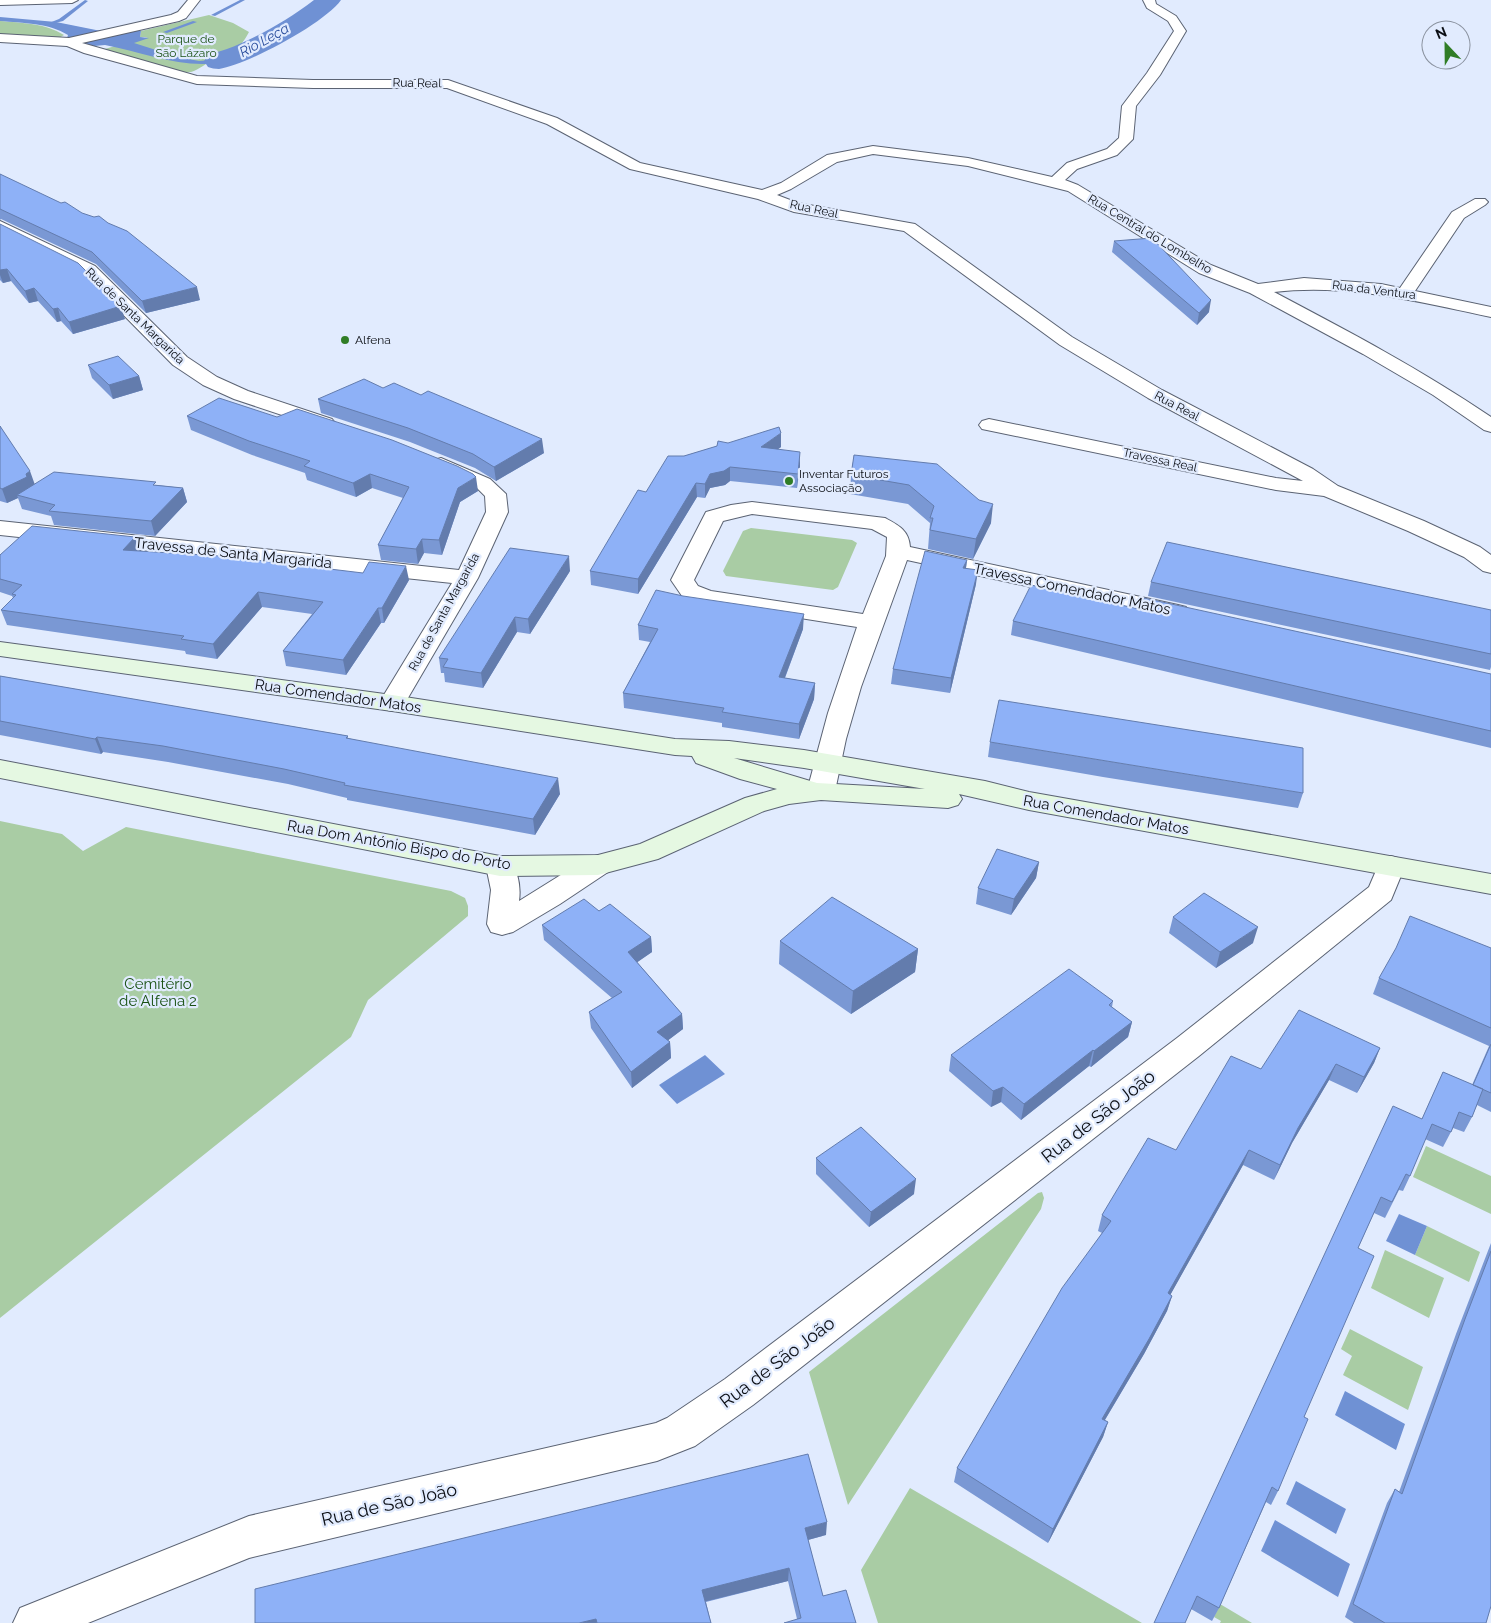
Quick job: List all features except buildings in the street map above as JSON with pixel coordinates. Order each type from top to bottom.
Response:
[{"type":"street","points":[[0,2],[72,0]]},
{"type":"street","points":[[0,51],[73,41],[165,22],[182,15],[194,0]]},
{"type":"street","points":[[1055,182],[1072,166],[1112,152],[1126,139],[1129,106],[1153,75],[1180,31],[1172,19],[1151,6],[1149,0]]},
{"type":"street","points":[[0,38],[73,41]]},
{"type":"street","name":"Rua Real","points":[[73,41],[88,50],[198,80],[263,84],[448,84],[552,121],[635,166],[763,195],[794,207],[909,227],[1066,341],[1155,394],[1306,473],[1330,491],[1416,526],[1472,552],[1491,566]]},
{"type":"street","name":"Rua Central do Lombelho","points":[[763,195],[786,186],[832,158],[873,150],[968,162],[1055,182],[1072,188],[1205,269],[1256,289],[1370,350],[1440,391],[1491,426]]},
{"type":"street","points":[[1405,293],[1458,215],[1480,202]]},
{"type":"street","name":"Rua de Santa Margarida","points":[[0,226],[90,270],[180,361],[210,382],[242,395],[345,430]]},
{"type":"street","name":"Rua da Ventura","points":[[1256,289],[1304,282],[1405,293],[1491,312]]},
{"type":"street","name":"Travessa Real","points":[[990,425],[1276,484],[1330,491]]},
{"type":"street","name":"Rua de Santa Margarida","points":[[392,703],[466,578],[497,512],[495,494],[483,483],[467,474],[426,458]]},
{"type":"street","points":[[821,790],[831,744],[871,622],[899,551],[898,538],[892,530],[877,523],[752,508],[731,510],[714,517],[682,580],[690,591],[706,597],[871,622]]},
{"type":"street","name":"Travessa de Santa Margarida","points":[[0,528],[466,578]]},
{"type":"street","name":"Travessa Comendador Matos","points":[[899,551],[1200,617]]},
{"type":"street","name":"Rua Comendador Matos","points":[[0,649],[392,703],[675,747],[721,749],[827,762],[985,790],[1029,801],[1491,884]]},
{"type":"street","name":"Rua Comendador Matos","points":[[675,747],[789,785],[821,790]]},
{"type":"street","name":"Rua Comendador Matos","points":[[721,749],[736,758],[745,771]]},
{"type":"street","name":"Rua Dom António Bispo do Porto","points":[[0,769],[500,866],[598,865],[648,852],[755,804],[789,795],[821,790],[974,800],[1029,801]]},
{"type":"street","points":[[718,821],[736,803],[743,785],[745,771]]},
{"type":"street","points":[[500,866],[506,890],[502,924],[550,897],[598,865]]},
{"type":"street","name":"Rua de São João","points":[[35,1623],[249,1537],[657,1442],[680,1432],[739,1392],[890,1277],[1257,992],[1381,893],[1391,866]]},
{"type":"green space","name":"Parque de São Lázaro","points":[[209,15],[233,23],[249,32],[243,42],[235,49],[191,72],[172,70],[101,50],[148,37],[140,37],[141,31]]},
{"type":"green space","points":[[0,21],[41,26],[64,35],[57,39],[34,36],[0,36]]},
{"type":"green space","points":[[751,528],[852,540],[857,543],[838,587],[833,590],[726,576],[723,571],[743,531]]},
{"type":"green space","name":"Cemitério de Alfena 2","points":[[0,821],[62,834],[83,851],[126,827],[451,891],[465,898],[468,906],[468,916],[368,1000],[351,1037],[0,1318]]},
{"type":"green space","points":[[1426,1146],[1491,1176],[1491,1214],[1413,1177]]},
{"type":"green space","points":[[1042,1192],[1044,1198],[1041,1209],[848,1505],[809,1372],[1038,1193]]},
{"type":"green space","points":[[1427,1226],[1480,1252],[1469,1282],[1415,1255]]},
{"type":"green space","points":[[1385,1250],[1444,1278],[1429,1318],[1371,1288]]},
{"type":"green space","points":[[1350,1329],[1423,1367],[1408,1410],[1343,1375],[1352,1356],[1341,1349]]},
{"type":"green space","points":[[910,1488],[1142,1623],[878,1623],[861,1570]]},
{"type":"green space","points":[[1220,1604],[1252,1623],[1220,1623],[1221,1621],[1214,1617]]},
{"type":"water","points":[[0,17],[56,22],[106,32],[137,29],[141,31],[140,37],[149,38],[134,43],[178,57],[199,61],[227,56],[243,44],[280,28],[296,28],[248,55],[211,64],[194,64],[176,62],[105,45],[94,46],[67,38],[68,35],[53,28],[36,24],[0,21]]},
{"type":"water","points":[[705,1055],[725,1074],[677,1104],[659,1085]]},
{"type":"water","points":[[1399,1214],[1427,1226],[1415,1255],[1386,1241]]},
{"type":"water","points":[[1345,1391],[1405,1424],[1396,1450],[1335,1415]]},
{"type":"water","points":[[1296,1481],[1346,1509],[1336,1534],[1286,1504]]},
{"type":"water","points":[[1275,1520],[1350,1564],[1338,1597],[1261,1551]]},
{"type":"waterway","name":"Rio Leça","points":[[213,15],[243,0]]},
{"type":"waterway","name":"Rio Leça","points":[[217,61],[242,52],[275,35],[329,0]]},
{"type":"waterway","points":[[51,23],[61,20],[86,1]]},
{"type":"waterway","name":"Rio Leça","points":[[165,32],[195,22]]},
{"type":"place","name":"Alfena","points":[[345,340]]},
{"type":"place","name":"Inventar Futuros Associação","points":[[789,481]]}]
